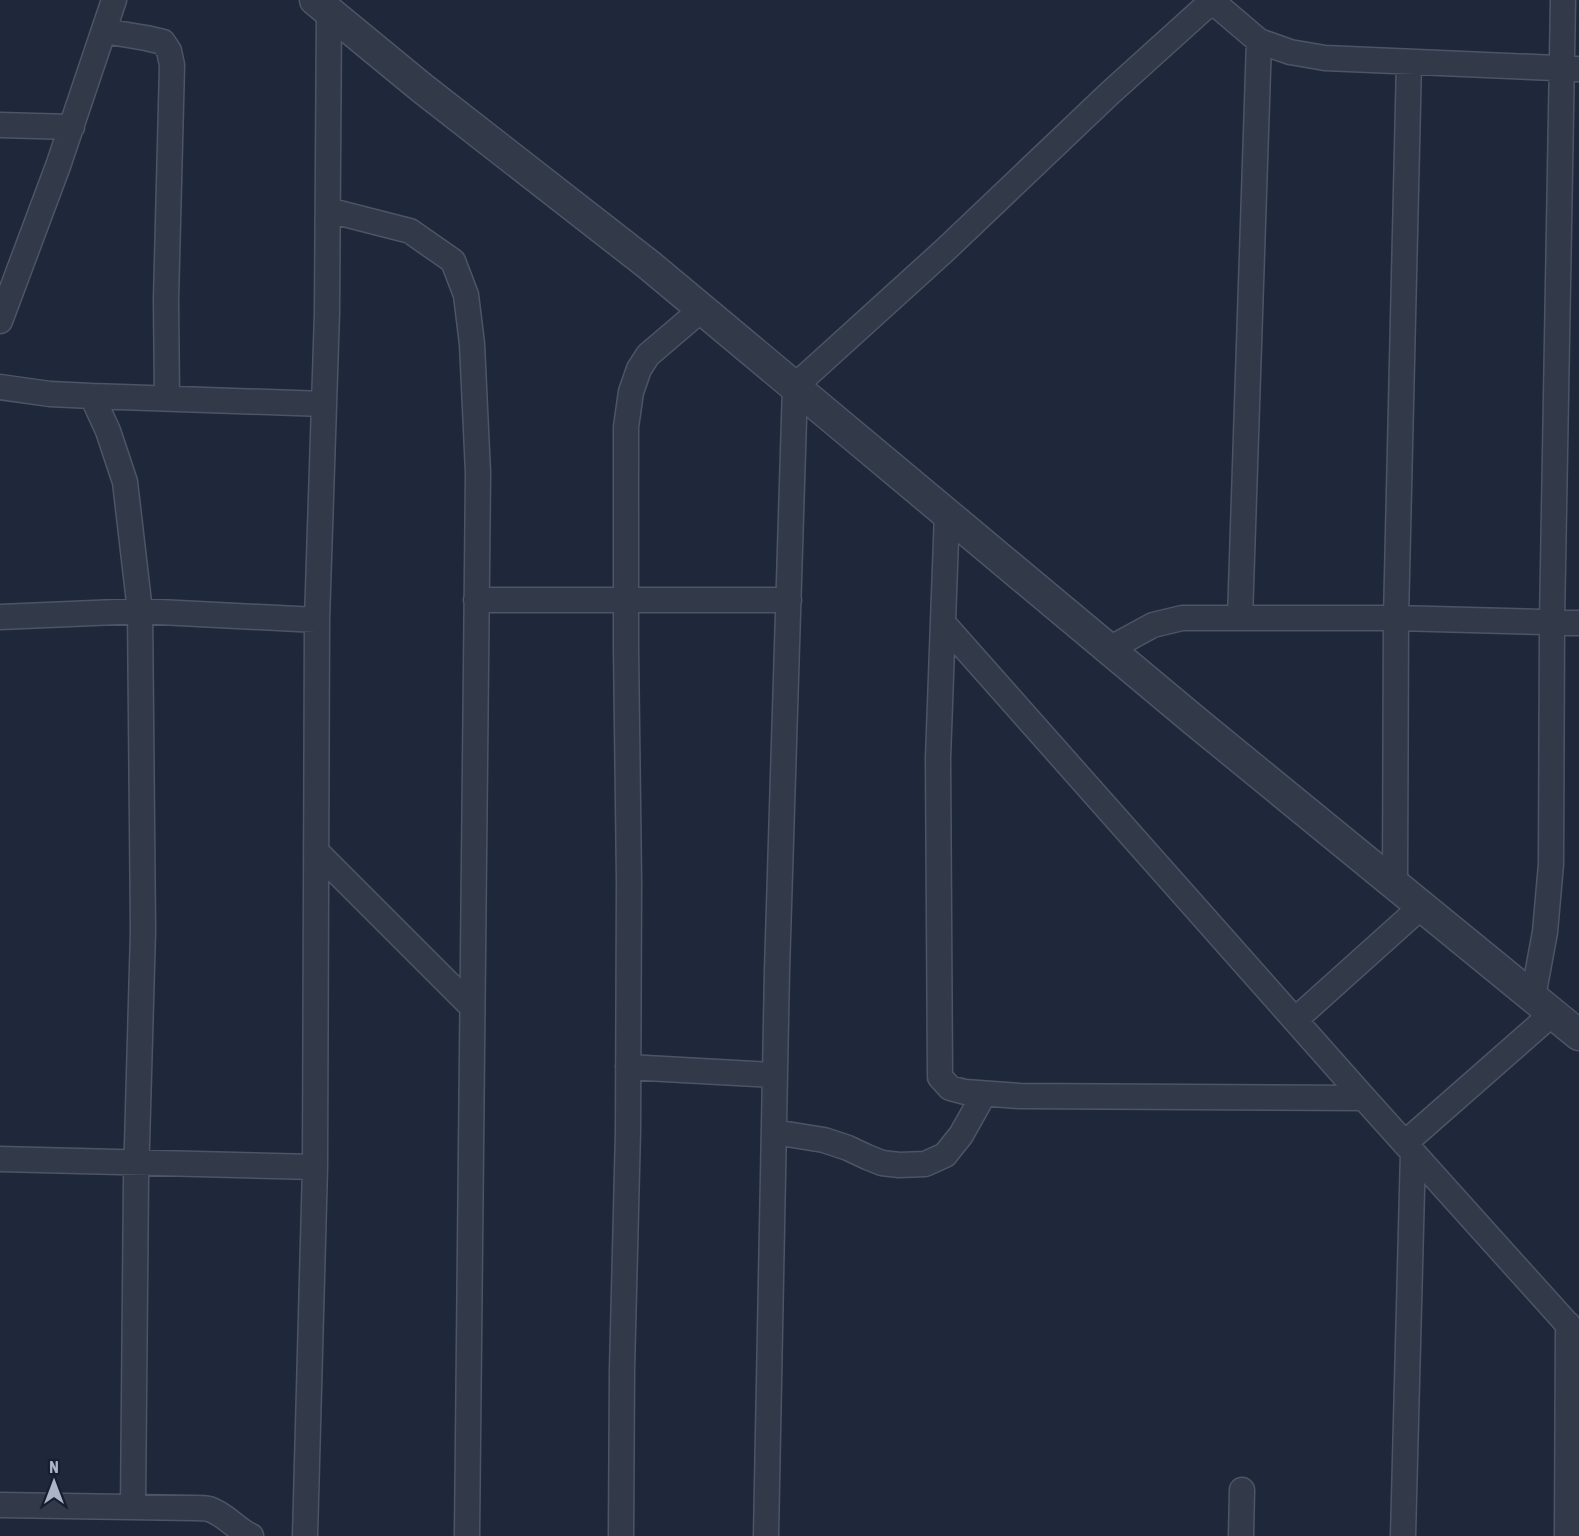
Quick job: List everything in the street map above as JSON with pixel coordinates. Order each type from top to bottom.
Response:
[{"type":"street","points":[[0,321],[11,263],[72,127],[114,0]]},
{"type":"street","points":[[1402,1536],[1409,1147],[1543,1005],[1545,932],[1551,864],[1552,622],[1571,68],[1563,0]]},
{"type":"street","points":[[766,1536],[777,958],[795,386],[945,250],[1110,93],[1213,1],[1259,41],[1290,52],[1325,58],[1571,68]]},
{"type":"street","points":[[304,1536],[315,1167],[317,621],[327,313],[328,210],[322,6]]},
{"type":"street","points":[[322,6],[422,88],[649,265],[1109,649],[1579,1035]]},
{"type":"street","points":[[104,32],[163,42],[169,51],[172,65],[166,398]]},
{"type":"street","points":[[1240,618],[1259,41]]},
{"type":"street","points":[[1395,884],[1396,618],[1408,62]]},
{"type":"street","points":[[0,125],[72,127]]},
{"type":"street","points":[[328,210],[410,231],[453,261],[466,295],[472,344],[478,473],[467,1536]]},
{"type":"street","points":[[621,1536],[629,881],[626,427],[631,392],[639,369],[648,355],[702,309]]},
{"type":"street","points":[[0,387],[50,394],[324,404]]},
{"type":"street","points":[[92,396],[108,431],[125,482],[140,611],[143,931],[137,1162],[133,1507]]},
{"type":"street","points":[[947,512],[938,758],[940,1077],[950,1088],[984,1094],[1364,1098]]},
{"type":"street","points":[[477,600],[789,600]]},
{"type":"street","points":[[0,617],[140,611],[317,621]]},
{"type":"street","points":[[1109,649],[1153,625],[1182,618],[1396,618],[1579,623]]},
{"type":"street","points":[[943,623],[1573,1331],[1567,1536]]},
{"type":"street","points":[[316,851],[472,1007]]},
{"type":"street","points":[[1295,1020],[1422,906]]},
{"type":"street","points":[[628,1067],[775,1075]]},
{"type":"street","points":[[774,1132],[824,1140],[882,1163],[926,1164],[945,1155],[961,1135],[984,1094]]},
{"type":"street","points":[[0,1159],[315,1167]]},
{"type":"street","points":[[1241,1536],[1242,1490]]},
{"type":"street","points":[[0,1505],[210,1509],[251,1536]]}]
